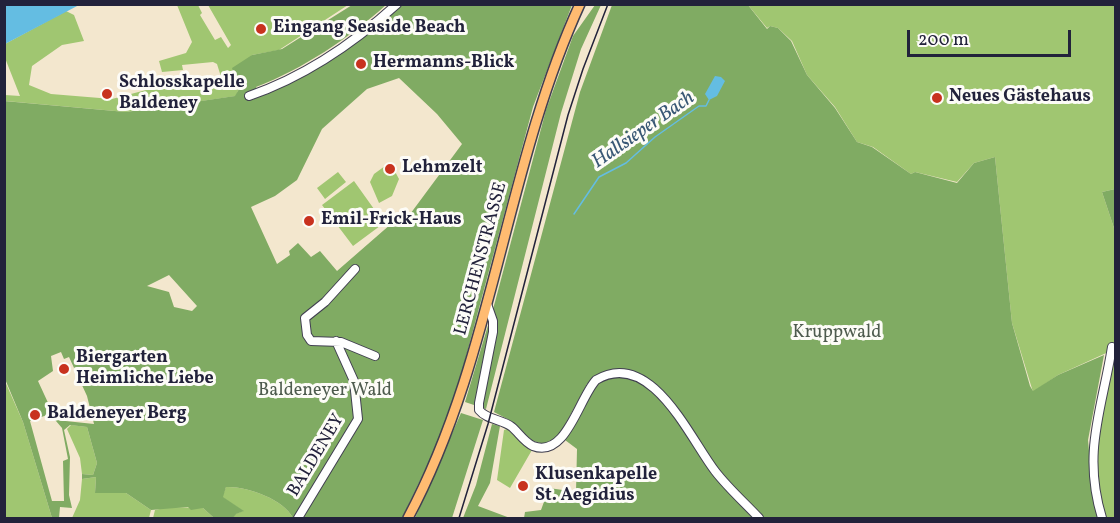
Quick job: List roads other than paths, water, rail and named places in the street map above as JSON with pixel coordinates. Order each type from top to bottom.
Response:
[{"type":"main road","name":"LERCHENSTRASSE","points":[[408,519],[436,459],[464,389],[534,128],[565,38],[580,4]]},
{"type":"street","points":[[249,96],[272,88],[319,63],[358,36],[397,4]]},
{"type":"street","points":[[356,269],[325,302],[305,318],[307,335],[311,341],[336,341],[375,356]]},
{"type":"street","points":[[487,304],[494,321],[479,410],[484,415],[512,427],[532,446],[547,447],[559,442],[590,387],[601,377],[620,374],[650,386],[669,400],[715,472],[759,519]]},
{"type":"street","name":"BALDENEY","points":[[298,519],[357,419],[354,381],[336,341]]},
{"type":"street","points":[[1102,519],[1093,466],[1093,438],[1113,357],[1112,347]]},
{"type":"water","points":[[5,4],[79,4],[79,5],[5,44]]},
{"type":"water","points":[[715,76],[725,81],[717,96],[709,100],[705,94]]},
{"type":"waterway","name":"Hallsieper Bach","points":[[574,214],[599,177],[626,163],[655,137],[699,106],[706,106],[709,100]]},
{"type":"railway","points":[[459,518],[488,424],[568,115],[608,4]]},
{"type":"place","name":"Eingang Seaside Beach","points":[[261,29]]},
{"type":"place","name":"Hermanns-Blick","points":[[361,64]]},
{"type":"place","name":"Schlosskapelle Baldeney","points":[[107,94]]},
{"type":"place","name":"Neues Gästehaus","points":[[937,98]]},
{"type":"place","name":"Lehmzelt","points":[[390,169]]},
{"type":"place","name":"Emil-Frick-Haus","points":[[309,221]]},
{"type":"place","name":"Biergarten Heimliche Liebe","points":[[64,369]]},
{"type":"place","name":"Baldeneyer Berg","points":[[35,415]]},
{"type":"place","name":"Klusenkapelle St. Aegidius","points":[[523,486]]},
{"type":"park label","name":"Kruppwald","points":[[837,334]]},
{"type":"park label","name":"Baldeneyer Wald","points":[[325,392]]}]
